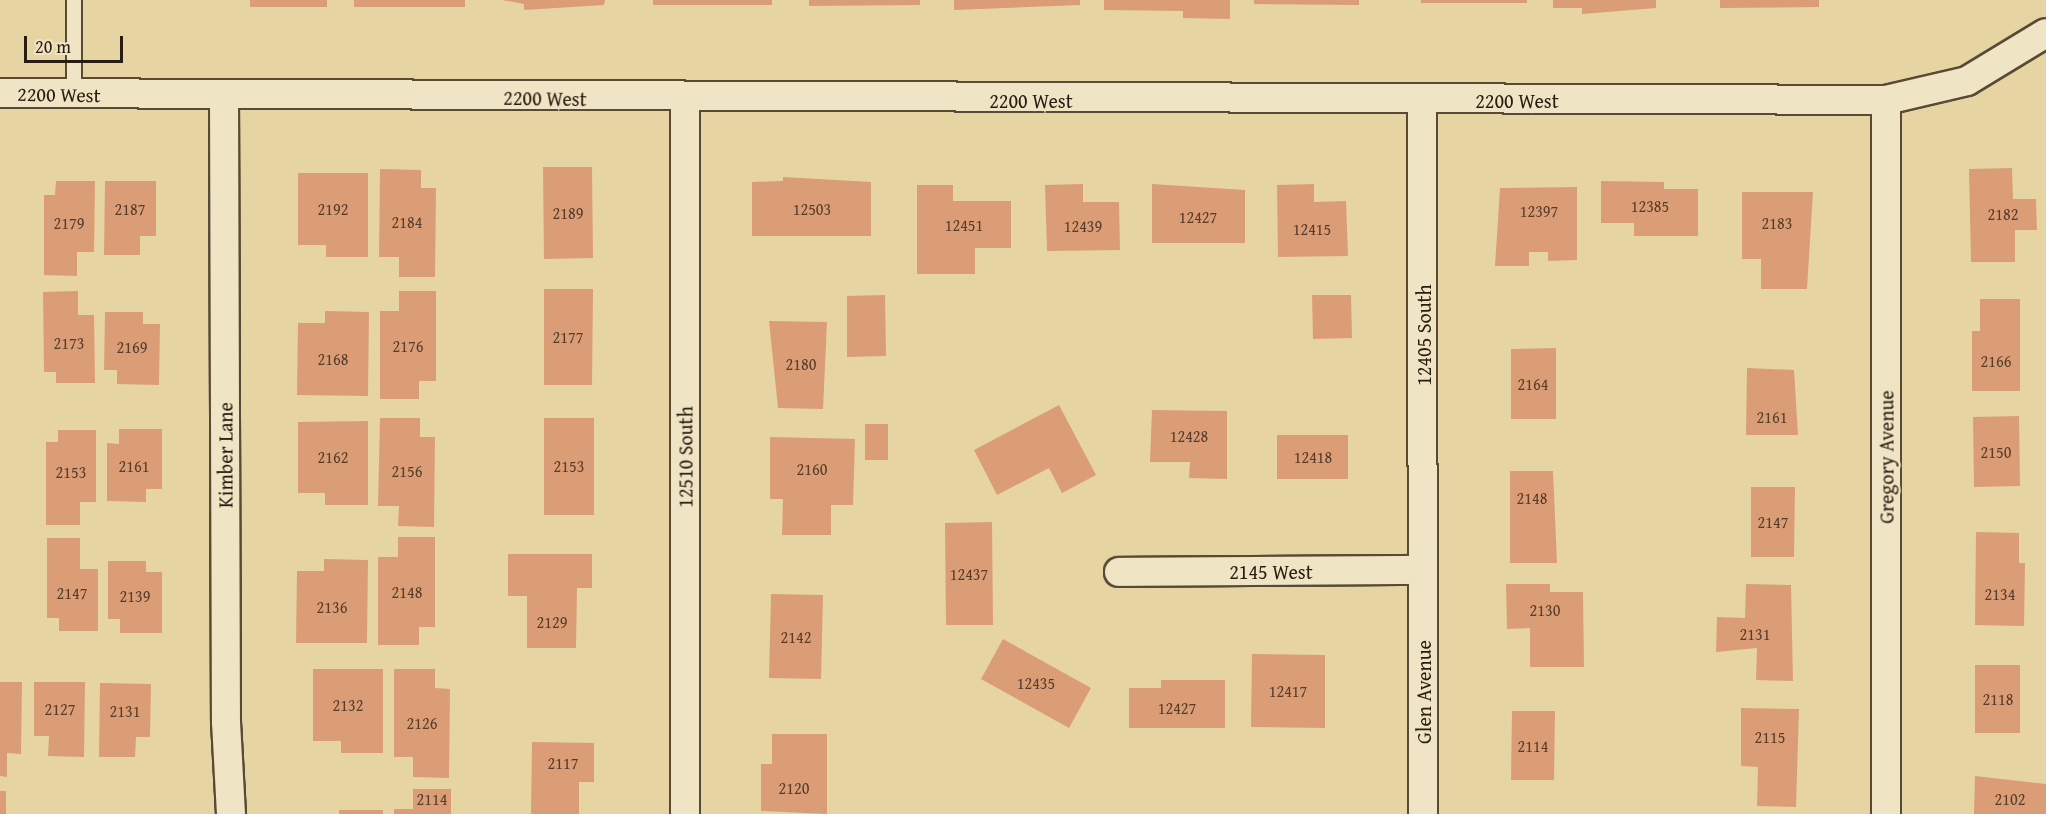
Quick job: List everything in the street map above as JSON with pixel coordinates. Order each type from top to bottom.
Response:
[{"type":"street","name":"2200 West","points":[[0,93],[685,100],[1886,100],[1967,81],[2046,33]]},
{"type":"street","name":"Kimber Lane","points":[[224,95],[226,722],[231,814]]},
{"type":"street","name":"12510 South","points":[[685,100],[685,814]]},
{"type":"street","name":"12405 South","points":[[1422,100],[1423,570]]},
{"type":"street","name":"Gregory Avenue","points":[[1886,100],[1886,814]]},
{"type":"street","name":"2145 West","points":[[1119,572],[1423,570]]},
{"type":"street","name":"Glen Avenue","points":[[1423,570],[1423,814]]},
{"type":"lane","points":[[74,0],[74,94]]},
{"type":"building","points":[[250,0],[327,0],[327,7],[250,7]]},
{"type":"building","points":[[354,0],[465,0],[465,7],[354,7]]},
{"type":"building","points":[[502,0],[605,0],[604,5],[524,10],[524,4]]},
{"type":"building","points":[[653,0],[772,0],[772,5],[653,5]]},
{"type":"building","points":[[809,0],[920,0],[920,5],[809,6]]},
{"type":"building","points":[[954,0],[1080,0],[1080,5],[954,10]]},
{"type":"building","points":[[1104,0],[1230,0],[1230,19],[1183,18],[1183,11],[1104,10]]},
{"type":"building","points":[[1254,0],[1359,0],[1359,5],[1254,4]]},
{"type":"building","points":[[1421,0],[1527,0],[1527,3],[1421,3]]},
{"type":"building","points":[[1553,0],[1656,0],[1656,8],[1582,14],[1582,8],[1553,8]]},
{"type":"building","points":[[1720,0],[1819,0],[1819,7],[1720,8]]},
{"type":"building","points":[[543,167],[592,167],[593,258],[544,259]]},
{"type":"building","points":[[2012,168],[2013,199],[2036,199],[2037,230],[2015,230],[2015,262],[1971,262],[1969,169]]},
{"type":"building","points":[[380,169],[421,170],[421,188],[436,188],[435,277],[399,277],[399,257],[379,257]]},
{"type":"building","points":[[298,173],[368,173],[368,257],[326,257],[326,245],[298,245]]},
{"type":"building","points":[[783,177],[871,182],[871,236],[752,236],[752,182],[783,181]]},
{"type":"building","points":[[56,181],[95,181],[94,252],[77,252],[77,276],[44,275],[44,195],[55,195]]},
{"type":"building","points":[[105,181],[156,181],[156,236],[140,236],[140,255],[104,255]]},
{"type":"building","points":[[1601,181],[1664,182],[1664,189],[1698,189],[1698,236],[1634,236],[1634,223],[1601,223]]},
{"type":"building","points":[[1083,184],[1083,202],[1119,202],[1120,250],[1047,251],[1045,185]]},
{"type":"building","points":[[1152,184],[1245,190],[1245,243],[1152,243]]},
{"type":"building","points":[[1314,184],[1314,202],[1346,201],[1348,256],[1278,257],[1277,185]]},
{"type":"building","points":[[917,185],[953,185],[953,201],[1011,201],[1011,248],[975,248],[975,274],[917,274]]},
{"type":"building","points":[[1577,187],[1577,260],[1548,261],[1548,252],[1529,252],[1529,266],[1495,266],[1500,188]]},
{"type":"building","points":[[1742,192],[1813,192],[1807,289],[1761,289],[1761,259],[1742,259]]},
{"type":"building","points":[[544,289],[593,289],[592,385],[544,385]]},
{"type":"building","points":[[78,291],[78,315],[94,315],[95,383],[56,383],[56,372],[44,372],[43,292]]},
{"type":"building","points":[[399,291],[436,291],[436,381],[419,381],[419,399],[380,399],[380,311],[399,311]]},
{"type":"building","points":[[885,295],[886,356],[847,357],[847,296]]},
{"type":"building","points":[[1312,295],[1351,295],[1352,338],[1313,339]]},
{"type":"building","points":[[1980,299],[2020,299],[2020,391],[1972,391],[1972,331],[1980,331]]},
{"type":"building","points":[[325,311],[369,312],[368,396],[297,395],[298,323],[325,323]]},
{"type":"building","points":[[105,312],[143,312],[143,324],[160,324],[159,385],[117,384],[117,370],[104,370]]},
{"type":"building","points":[[769,321],[827,322],[823,409],[778,408]]},
{"type":"building","points":[[1556,348],[1556,419],[1511,419],[1511,349]]},
{"type":"building","points":[[1747,368],[1794,370],[1798,435],[1746,435]]},
{"type":"building","points":[[1059,405],[1096,475],[1062,493],[1049,468],[997,495],[974,450]]},
{"type":"building","points":[[1152,410],[1227,411],[1227,479],[1189,478],[1190,462],[1150,462]]},
{"type":"building","points":[[2019,416],[2020,486],[1974,487],[1973,417]]},
{"type":"building","points":[[380,418],[420,418],[420,437],[435,437],[434,527],[398,526],[399,506],[378,506]]},
{"type":"building","points":[[544,418],[594,418],[594,515],[544,515]]},
{"type":"building","points":[[368,421],[368,505],[325,505],[325,493],[298,493],[298,422]]},
{"type":"building","points":[[865,424],[888,424],[888,460],[865,460]]},
{"type":"building","points":[[119,429],[162,429],[162,489],[146,489],[146,502],[107,501],[107,443],[119,444]]},
{"type":"building","points":[[58,430],[96,430],[96,502],[80,502],[80,525],[46,525],[46,442],[58,442]]},
{"type":"building","points":[[1277,435],[1348,435],[1348,479],[1277,479]]},
{"type":"building","points":[[770,437],[855,439],[853,505],[831,505],[831,535],[782,535],[783,499],[770,499]]},
{"type":"building","points":[[1510,471],[1553,471],[1557,563],[1510,563]]},
{"type":"building","points":[[1751,487],[1795,487],[1794,557],[1751,557]]},
{"type":"building","points":[[992,522],[993,625],[946,625],[945,523]]},
{"type":"building","points":[[1976,532],[2019,533],[2019,563],[2025,563],[2024,626],[1975,625]]},
{"type":"building","points":[[398,537],[435,537],[435,627],[419,627],[419,645],[378,645],[378,557],[398,557]]},
{"type":"building","points":[[47,538],[80,538],[80,569],[98,569],[98,631],[59,631],[59,618],[47,618]]},
{"type":"building","points":[[508,554],[592,554],[592,588],[577,588],[576,648],[527,648],[527,596],[508,596]]},
{"type":"building","points":[[324,559],[368,560],[367,643],[296,643],[297,571],[324,571]]},
{"type":"building","points":[[108,561],[146,561],[146,572],[162,572],[162,633],[120,633],[120,619],[108,619]]},
{"type":"building","points":[[1506,584],[1550,584],[1550,592],[1583,592],[1584,667],[1530,667],[1530,628],[1507,629]]},
{"type":"building","points":[[1746,584],[1791,585],[1793,681],[1756,680],[1757,648],[1716,652],[1717,617],[1745,618]]},
{"type":"building","points":[[771,594],[823,595],[821,679],[769,678]]},
{"type":"building","points":[[1003,639],[1091,688],[1069,728],[981,679]]},
{"type":"building","points":[[1252,654],[1325,655],[1325,728],[1251,727]]},
{"type":"building","points":[[1975,665],[2020,665],[2020,733],[1975,733]]},
{"type":"building","points":[[313,669],[383,669],[383,753],[341,753],[341,741],[313,741]]},
{"type":"building","points":[[394,669],[435,669],[435,688],[450,689],[449,778],[413,777],[413,757],[394,757]]},
{"type":"building","points":[[1161,680],[1225,680],[1225,728],[1129,728],[1129,688],[1161,688]]},
{"type":"building","points":[[0,682],[22,682],[21,754],[7,753],[7,777],[0,776]]},
{"type":"building","points":[[34,682],[85,682],[84,757],[48,756],[49,736],[34,736]]},
{"type":"building","points":[[100,683],[151,684],[150,737],[136,737],[135,757],[99,757]]},
{"type":"building","points":[[1741,708],[1799,709],[1796,807],[1757,806],[1758,767],[1741,766]]},
{"type":"building","points":[[1512,711],[1555,711],[1554,780],[1511,780]]},
{"type":"building","points":[[772,734],[827,734],[827,814],[761,811],[761,764],[772,764]]},
{"type":"building","points":[[532,742],[594,743],[594,782],[579,782],[579,814],[531,814]]},
{"type":"building","points":[[1975,776],[2046,784],[2046,814],[1974,814]]},
{"type":"building","points":[[413,789],[451,789],[451,814],[394,814],[394,809],[413,809]]},
{"type":"building","points":[[0,791],[6,791],[6,814],[0,814]]},
{"type":"building","points":[[339,810],[383,810],[383,814],[339,814]]}]
